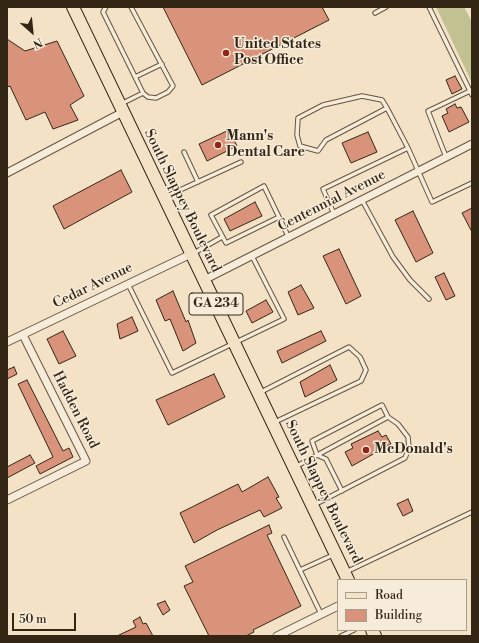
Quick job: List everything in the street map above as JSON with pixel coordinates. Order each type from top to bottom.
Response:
[{"type":"main road","name":"South Slappey Boulevard","points":[[72,7],[346,576]]},
{"type":"street","points":[[7,173],[121,108]]},
{"type":"street","name":"Centennial Avenue","points":[[204,280],[472,144]]},
{"type":"street","name":"Cedar Avenue","points":[[7,342],[191,254]]},
{"type":"street","name":"Hadden Road","points":[[7,500],[86,461],[23,335]]},
{"type":"street","points":[[277,636],[290,633],[321,614],[337,606]]},
{"type":"lane","points":[[106,7],[103,12],[143,92],[148,97],[156,98],[168,92],[173,86],[131,7]]},
{"type":"lane","points":[[375,13],[386,7]]},
{"type":"lane","points":[[429,7],[471,93],[428,111],[446,157]]},
{"type":"lane","points":[[135,77],[162,64]]},
{"type":"lane","points":[[121,108],[143,92]]},
{"type":"lane","points":[[387,108],[326,140],[318,151],[300,146],[297,135],[298,118],[323,105],[362,96],[382,100],[387,108],[408,148],[432,202],[472,183]]},
{"type":"lane","points":[[334,214],[323,189],[408,148]]},
{"type":"lane","points":[[184,152],[198,182]]},
{"type":"lane","points":[[164,197],[241,162]]},
{"type":"lane","points":[[279,217],[226,243],[211,215],[264,186],[279,217],[289,238]]},
{"type":"lane","points":[[362,200],[394,257],[410,280],[429,299]]},
{"type":"lane","points":[[191,254],[222,237]]},
{"type":"lane","points":[[128,284],[172,373],[284,319],[252,256]]},
{"type":"lane","points":[[258,393],[348,347],[360,357],[366,370],[361,381],[273,423]]},
{"type":"lane","points":[[313,506],[342,491],[405,458],[409,448],[408,438],[398,424],[388,417],[382,405],[312,441],[317,455],[326,459],[342,491]]},
{"type":"lane","points":[[294,468],[388,417]]},
{"type":"lane","points":[[346,576],[472,512]]},
{"type":"lane","points":[[284,537],[321,614]]},
{"type":"lane","points":[[300,570],[336,554]]},
{"type":"lane","points":[[341,636],[352,631]]},
{"type":"shaded area","points":[[436,7],[464,7],[472,22],[472,83]]},
{"type":"building","name":"United States Post Office","points":[[163,7],[322,7],[329,20],[202,85]]},
{"type":"building","points":[[7,39],[25,51],[57,41],[84,96],[70,105],[78,120],[53,129],[45,112],[26,120],[10,86],[7,87]]},
{"type":"building","points":[[455,76],[462,89],[452,94],[446,80]]},
{"type":"building","points":[[455,104],[457,108],[461,107],[469,122],[449,132],[442,116],[448,113],[446,109]]},
{"type":"building","name":"Mann's Dental Care","points":[[229,130],[237,146],[207,161],[199,144]]},
{"type":"building","points":[[368,132],[377,152],[351,163],[342,143]]},
{"type":"building","points":[[121,170],[132,192],[64,229],[53,206]]},
{"type":"building","points":[[255,202],[262,216],[230,231],[224,219]]},
{"type":"building","points":[[472,208],[472,232],[462,213]]},
{"type":"building","points":[[413,211],[433,253],[416,262],[395,220]]},
{"type":"building","points":[[339,249],[361,296],[346,304],[323,256]]},
{"type":"building","points":[[444,273],[455,296],[446,300],[435,277]]},
{"type":"building","points":[[301,285],[314,308],[298,315],[288,292]]},
{"type":"building","points":[[173,291],[186,322],[188,320],[196,343],[183,351],[170,319],[165,321],[156,300]]},
{"type":"building","points":[[266,300],[273,312],[252,323],[246,311]]},
{"type":"building","points":[[132,317],[138,331],[120,339],[117,324]]},
{"type":"building","points":[[63,331],[76,356],[59,364],[47,339]]},
{"type":"building","points":[[321,331],[326,341],[282,363],[277,351]]},
{"type":"building","points":[[330,365],[337,380],[305,397],[300,382]]},
{"type":"building","points":[[14,367],[17,374],[7,379],[7,370]]},
{"type":"building","points":[[214,374],[225,397],[168,425],[156,400]]},
{"type":"building","points":[[27,380],[63,451],[69,448],[73,457],[40,474],[36,466],[53,457],[18,384]]},
{"type":"building","name":"McDonald's","points":[[378,431],[382,437],[386,435],[391,444],[352,466],[345,452],[353,448],[351,444]]},
{"type":"building","points":[[30,455],[35,463],[7,478],[7,467]]},
{"type":"building","points":[[268,477],[279,497],[276,498],[282,508],[264,517],[260,510],[217,530],[194,543],[180,513],[238,484],[242,492]]},
{"type":"building","points":[[408,499],[413,511],[403,516],[397,504]]},
{"type":"building","points":[[269,525],[272,533],[267,535],[301,606],[253,630],[254,632],[246,636],[209,636],[184,586],[193,582],[185,566]]},
{"type":"building","points":[[165,601],[170,610],[163,615],[157,604]]},
{"type":"building","points":[[140,617],[143,624],[146,623],[153,636],[117,636],[136,627],[133,621]]},
{"type":"place","name":"United States Post Office","points":[[226,53]]},
{"type":"place","name":"Mann's Dental Care","points":[[218,145]]},
{"type":"place","name":"McDonald's","points":[[366,450]]}]
